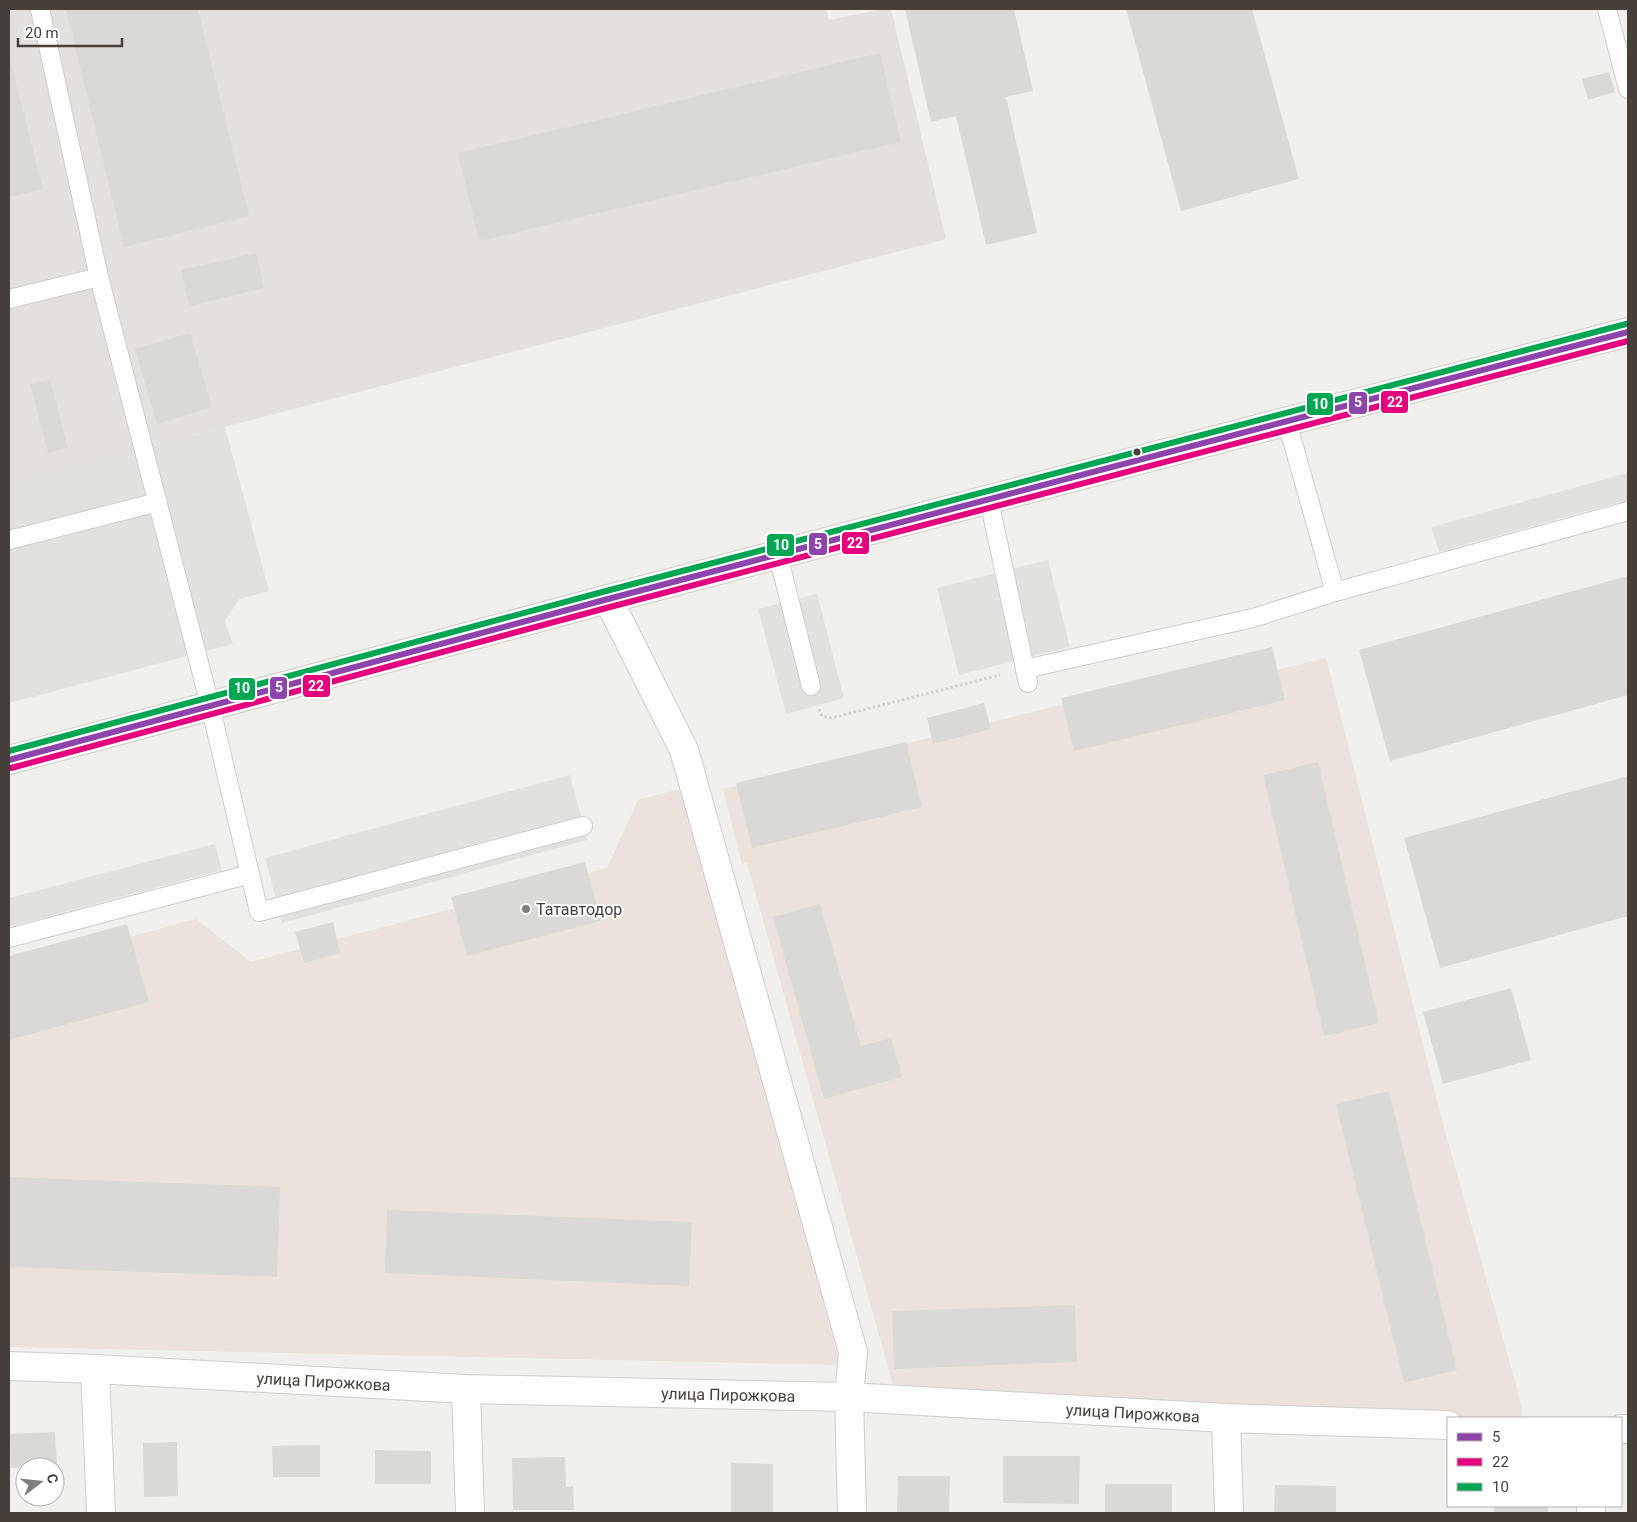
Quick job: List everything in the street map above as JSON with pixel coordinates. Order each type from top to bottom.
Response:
[{"type":"main road","points":[[9,760],[608,599],[1628,332]]},
{"type":"street","points":[[608,599],[684,750],[853,1352],[849,1397],[852,1513]]},
{"type":"street","name":"улица Пирожкова","points":[[9,1366],[95,1368],[466,1389],[849,1397],[1226,1418],[1447,1424]]},
{"type":"street","points":[[95,1368],[101,1513]]},
{"type":"street","points":[[466,1389],[470,1513]]},
{"type":"street","points":[[1226,1418],[1229,1513]]},
{"type":"lane","points":[[40,9],[99,277],[210,705],[259,912],[583,826]]},
{"type":"lane","points":[[1607,9],[1628,89]]},
{"type":"lane","points":[[9,299],[99,277]]},
{"type":"lane","points":[[1287,422],[1335,592]]},
{"type":"lane","points":[[989,500],[1027,676],[1253,618],[1335,592],[1628,511]]},
{"type":"lane","points":[[9,540],[158,502]]},
{"type":"lane","points":[[778,555],[811,686]]},
{"type":"lane","points":[[9,938],[250,874]]},
{"type":"path","points":[[811,686],[822,716],[831,718],[1027,676]]},
{"type":"shaded area","points":[[9,9],[826,9],[829,20],[882,9],[891,9],[946,239],[9,483]]},
{"type":"shaded area","points":[[225,427],[269,591],[239,599],[225,621],[233,644],[9,703],[9,483]]},
{"type":"shaded area","points":[[1628,473],[1628,500],[1439,552],[1431,527]]},
{"type":"shaded area","points":[[1048,560],[1070,647],[959,675],[937,588]]},
{"type":"shaded area","points":[[817,594],[844,698],[786,714],[758,609]]},
{"type":"shaded area","points":[[1326,658],[1439,1109],[1521,1403],[1522,1417],[1447,1418],[898,1403],[747,863],[742,864],[723,789],[1086,699],[1093,713]]},
{"type":"shaded area","points":[[570,775],[587,840],[282,923],[265,858]]},
{"type":"shaded area","points":[[687,787],[840,1365],[9,1347],[9,970],[196,919],[251,962],[607,868],[638,800]]},
{"type":"shaded area","points":[[215,844],[222,870],[9,927],[9,898]]},
{"type":"building","points":[[66,9],[198,9],[249,216],[124,247]]},
{"type":"building","points":[[905,9],[1014,9],[1033,91],[1006,97],[1037,233],[986,245],[956,116],[931,122]]},
{"type":"building","points":[[1126,9],[1252,9],[1299,179],[1181,211]]},
{"type":"building","points":[[880,53],[901,142],[479,241],[458,153]]},
{"type":"building","points":[[9,56],[43,189],[9,197]]},
{"type":"building","points":[[1609,72],[1615,92],[1588,100],[1582,79]]},
{"type":"building","points":[[256,253],[264,288],[189,306],[181,270]]},
{"type":"building","points":[[190,333],[212,407],[157,424],[135,349]]},
{"type":"building","points":[[50,379],[68,448],[48,453],[30,384]]},
{"type":"building","points":[[1628,576],[1628,695],[1390,761],[1359,650]]},
{"type":"building","points":[[1272,647],[1285,700],[1074,751],[1061,698]]},
{"type":"building","points":[[984,703],[991,729],[933,744],[927,718]]},
{"type":"building","points":[[906,742],[922,807],[752,848],[736,783]]},
{"type":"building","points":[[1318,762],[1379,1023],[1324,1036],[1263,775]]},
{"type":"building","points":[[1628,776],[1628,916],[1440,968],[1404,838]]},
{"type":"building","name":"Татавтодор","points":[[585,862],[601,921],[467,956],[451,897]]},
{"type":"building","points":[[820,904],[861,1046],[891,1038],[902,1077],[824,1099],[773,917]]},
{"type":"building","points":[[333,922],[340,953],[304,963],[295,932]]},
{"type":"building","points":[[127,924],[149,1002],[9,1040],[9,956]]},
{"type":"building","points":[[1511,988],[1531,1060],[1443,1084],[1423,1012]]},
{"type":"building","points":[[1389,1091],[1457,1370],[1404,1383],[1336,1104]]},
{"type":"building","points":[[9,1177],[280,1187],[277,1277],[9,1267]]},
{"type":"building","points":[[387,1210],[692,1222],[689,1286],[385,1273]]},
{"type":"building","points":[[1075,1305],[1077,1362],[894,1369],[892,1311]]},
{"type":"building","points":[[55,1432],[56,1457],[15,1457],[15,1468],[11,1468],[10,1434]]},
{"type":"building","points":[[177,1442],[178,1496],[144,1497],[143,1443]]},
{"type":"building","points":[[320,1445],[320,1477],[273,1477],[272,1446]]},
{"type":"building","points":[[375,1450],[431,1451],[431,1484],[375,1484]]},
{"type":"building","points":[[1003,1456],[1080,1456],[1079,1504],[1003,1503]]},
{"type":"building","points":[[565,1457],[566,1487],[573,1486],[574,1510],[513,1510],[512,1458]]},
{"type":"building","points":[[731,1463],[773,1464],[773,1513],[731,1513]]},
{"type":"building","points":[[898,1476],[950,1476],[949,1513],[897,1513]]},
{"type":"building","points":[[1105,1484],[1172,1484],[1172,1513],[1105,1513]]},
{"type":"building","points":[[1275,1485],[1336,1486],[1336,1513],[1274,1513]]},
{"type":"building","points":[[1494,1507],[1548,1507],[1548,1513],[1494,1513]]},
{"type":"transit line","name":"10","points":[[9,751],[606,591],[1626,324]]},
{"type":"transit line","name":"5","points":[[9,760],[608,599],[1628,332]]},
{"type":"transit line","name":"22","points":[[11,768],[610,607],[1628,341]]},
{"type":"place","name":"Татавтодор","points":[[526,909]]}]
